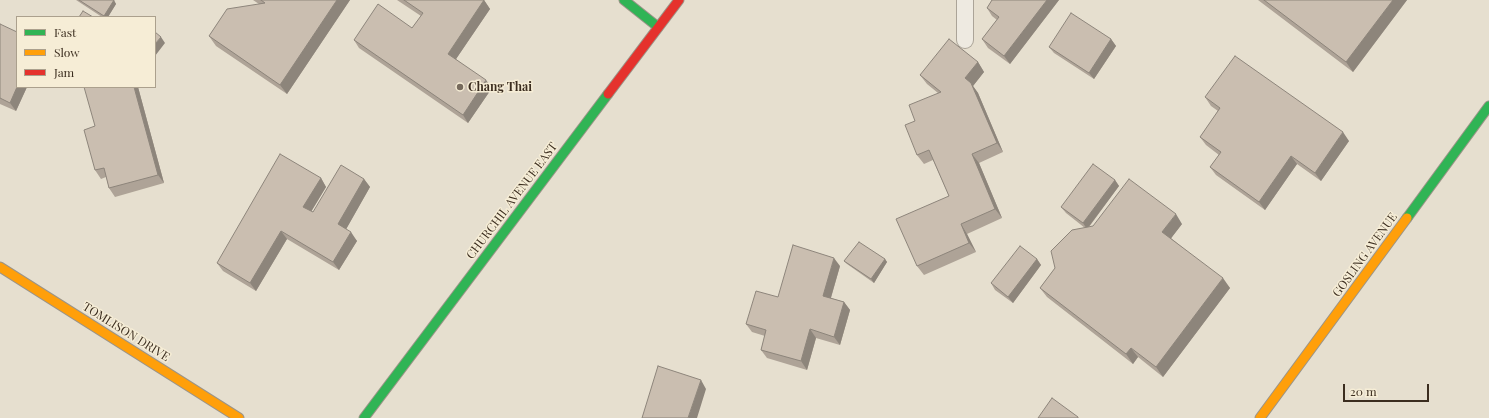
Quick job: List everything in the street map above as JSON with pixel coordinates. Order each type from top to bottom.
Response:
[{"type":"street","points":[[624,0],[658,27]]},
{"type":"street","name":"CHURCHIL AVENUE EAST","points":[[364,418],[679,0]]},
{"type":"street","name":"GOSLING AVENUE","points":[[1260,418],[1489,106]]},
{"type":"street","name":"TOMLISON DRIVE","points":[[0,267],[239,418]]},
{"type":"lane","points":[[965,0],[965,40]]},
{"type":"building","points":[[79,0],[114,0],[104,16]]},
{"type":"building","points":[[261,0],[337,0],[280,85],[209,36],[227,9],[265,3]]},
{"type":"building","points":[[404,0],[484,0],[448,54],[486,80],[463,115],[354,40],[378,4],[412,28],[423,13]]},
{"type":"building","points":[[992,0],[1047,0],[1004,56],[982,39],[999,17],[987,8]]},
{"type":"building","points":[[1264,0],[1393,0],[1346,62]]},
{"type":"building","points":[[83,11],[91,16],[80,16]]},
{"type":"building","points":[[1071,13],[1111,39],[1089,73],[1049,47]]},
{"type":"building","points":[[0,24],[16,32],[17,88],[10,103],[0,98]]},
{"type":"building","points":[[156,33],[161,37],[156,43]]},
{"type":"building","points":[[949,39],[978,62],[965,78],[971,83],[997,143],[972,154],[995,209],[961,224],[969,243],[917,266],[896,219],[949,196],[929,150],[917,155],[905,125],[915,121],[909,105],[941,92],[920,75]]},
{"type":"building","points":[[1235,56],[1343,132],[1315,173],[1291,156],[1259,202],[1210,167],[1221,152],[1200,137],[1220,108],[1205,97]]},
{"type":"building","points":[[84,88],[134,88],[158,175],[109,188],[104,168],[95,170],[84,130],[95,126]]},
{"type":"building","points":[[280,154],[321,178],[303,207],[313,212],[341,165],[364,179],[338,224],[351,232],[333,262],[281,231],[250,283],[217,263]]},
{"type":"building","points":[[1093,164],[1115,180],[1083,223],[1061,207]]},
{"type":"building","points":[[1129,179],[1176,214],[1162,232],[1223,278],[1156,367],[1131,348],[1126,354],[1040,288],[1055,268],[1051,251],[1072,230],[1093,226]]},
{"type":"building","points":[[859,242],[885,259],[871,279],[844,261]]},
{"type":"building","points":[[793,245],[834,258],[823,296],[844,302],[834,337],[810,329],[801,361],[761,350],[766,330],[746,324],[756,291],[778,297]]},
{"type":"building","points":[[1020,246],[1037,259],[1008,297],[991,283]]},
{"type":"building","points":[[658,366],[701,380],[688,418],[642,418]]},
{"type":"building","points":[[1052,398],[1078,417],[1078,418],[1038,418]]},
{"type":"traffic: fast","points":[[624,0],[658,27]]},
{"type":"traffic: fast","points":[[364,418],[608,94]]},
{"type":"traffic: fast","points":[[1407,218],[1489,106]]},
{"type":"traffic: slow","points":[[1260,418],[1407,218]]},
{"type":"traffic: slow","points":[[0,267],[239,418]]},
{"type":"traffic: jam","points":[[608,94],[679,0]]},
{"type":"place","name":"Chang Thai","points":[[460,87]]}]
